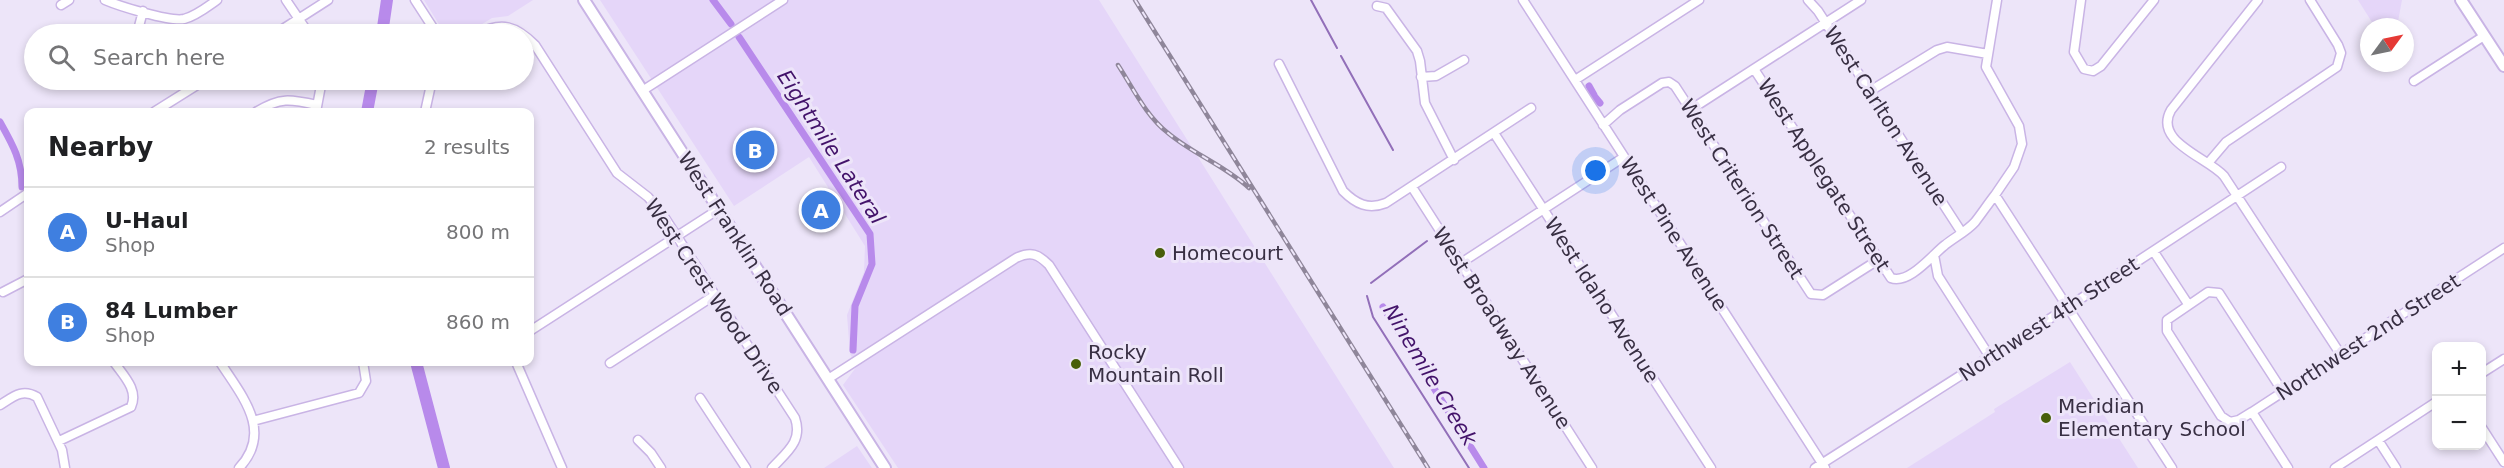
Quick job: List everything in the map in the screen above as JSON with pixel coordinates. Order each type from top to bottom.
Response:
[{"type":"main road","name":"West Franklin Road","points":[[584,0],[885,468]]},
{"type":"main road","points":[[2462,0],[2504,66]]},
{"type":"street","points":[[105,0],[183,19],[194,15],[217,0]]},
{"type":"street","points":[[286,0],[302,24]]},
{"type":"street","points":[[290,24],[328,0]]},
{"type":"street","points":[[415,0],[431,24]]},
{"type":"street","points":[[642,91],[783,0]]},
{"type":"street","points":[[1575,80],[1700,0]]},
{"type":"street","name":"West Carlton Avenue","points":[[1808,0],[1962,233]]},
{"type":"street","points":[[1690,110],[1861,0]]},
{"type":"street","points":[[1990,357],[1938,276],[1934,255],[1974,223],[2014,167],[2022,144],[2019,126],[1986,67],[1997,0]]},
{"type":"street","points":[[2081,0],[2074,52],[2081,66],[2093,71],[2101,66],[2154,0]]},
{"type":"street","points":[[2258,0],[2170,110],[2166,124],[2174,139],[2209,162],[2224,176],[2341,355]]},
{"type":"street","points":[[2209,162],[2226,142],[2333,72],[2340,61],[2338,45],[2310,0]]},
{"type":"street","name":"West Pine Avenue","points":[[1526,1],[1821,466]]},
{"type":"street","points":[[1377,6],[1386,8],[1417,51],[1425,103],[1454,160]]},
{"type":"street","points":[[140,24],[143,11]]},
{"type":"street","points":[[2414,81],[2484,36]]},
{"type":"street","name":"West Crest Wood Drive","points":[[534,44],[617,173],[648,197],[677,236],[795,418],[799,432],[797,439],[772,468]]},
{"type":"street","points":[[1869,91],[1937,50],[1947,47],[1988,54]]},
{"type":"street","points":[[1421,77],[1436,76],[1464,60]]},
{"type":"street","points":[[1279,64],[1343,190],[1350,198],[1366,207],[1378,207],[1386,203],[1531,108]]},
{"type":"street","name":"West Applegate Street","points":[[1754,69],[1887,274],[1896,280],[1904,278],[1927,263],[1934,255]]},
{"type":"street","name":"West Criterion Street","points":[[1604,124],[1620,110],[1662,83],[1669,82],[1675,86],[1807,290],[1815,296],[1823,295],[1878,260]]},
{"type":"street","points":[[160,108],[189,90]]},
{"type":"street","points":[[317,108],[320,90]]},
{"type":"street","points":[[426,108],[430,90]]},
{"type":"street","points":[[262,108],[285,99],[314,108]]},
{"type":"street","name":"West Idaho Avenue","points":[[1494,133],[1711,468]]},
{"type":"street","points":[[1461,263],[1624,157]]},
{"type":"street","name":"Northwest 4th Street","points":[[1821,466],[2068,308],[2282,167]]},
{"type":"street","name":"West Broadway Avenue","points":[[1412,187],[1592,468]]},
{"type":"street","points":[[1995,195],[2172,468]]},
{"type":"street","points":[[0,211],[24,196]]},
{"type":"street","points":[[534,328],[719,209]]},
{"type":"street","name":"Northwest 2nd Street","points":[[2188,304],[2167,320],[2167,331],[2221,416],[2229,422],[2240,420],[2504,248]]},
{"type":"street","points":[[2154,252],[2188,304],[2208,292],[2219,293],[2283,392]]},
{"type":"street","points":[[828,379],[1016,258],[1034,253],[1049,265],[1179,468]]},
{"type":"street","points":[[3,292],[24,281]]},
{"type":"street","points":[[610,363],[715,295]]},
{"type":"street","points":[[2486,370],[2504,359]]},
{"type":"street","points":[[59,441],[127,410],[134,401],[132,389],[117,366]]},
{"type":"street","points":[[223,366],[246,403],[253,421],[252,447],[239,468]]},
{"type":"street","points":[[253,421],[352,397],[364,388],[366,381],[364,366]]},
{"type":"street","points":[[518,366],[561,468]]},
{"type":"street","points":[[0,405],[15,395],[30,393],[42,403],[59,441],[65,468]]},
{"type":"street","points":[[700,398],[746,468]]},
{"type":"street","points":[[2335,468],[2432,405]]},
{"type":"street","points":[[2252,412],[2288,468]]},
{"type":"street","points":[[2486,435],[2504,462]]},
{"type":"street","points":[[638,440],[661,468]]},
{"type":"street","points":[[2378,440],[2396,468]]},
{"type":"shaded area","points":[[424,0],[533,0],[508,16],[492,18],[482,24],[439,24]]},
{"type":"shaded area","points":[[600,0],[1099,0],[1394,468],[898,468],[843,385],[857,366],[850,354],[847,315],[864,272],[865,246],[809,157],[734,206]]},
{"type":"shaded area","points":[[2358,0],[2402,0],[2399,18],[2369,18]]},
{"type":"shaded area","name":"Meridian Elementary School","points":[[2070,362],[2138,468],[1907,468],[1995,412],[1994,409]]},
{"type":"shaded area","points":[[857,446],[872,468],[824,468]]},
{"type":"waterway","points":[[383,24],[387,0]]},
{"type":"waterway","name":"Eightmile Lateral","points":[[713,0],[731,24]]},
{"type":"waterway","name":"Ninemile Creek","points":[[1311,0],[1337,48]]},
{"type":"waterway","name":"Eightmile Lateral","points":[[739,37],[870,234],[872,264],[855,306],[853,350]]},
{"type":"waterway","name":"Ninemile Creek","points":[[1341,56],[1393,150]]},
{"type":"waterway","points":[[1589,86],[1594,95]]},
{"type":"waterway","points":[[368,108],[371,90]]},
{"type":"waterway","points":[[1595,97],[1600,103]]},
{"type":"waterway","points":[[0,122],[16,153],[22,187]]},
{"type":"waterway","name":"Ninemile Creek","points":[[1371,283],[1427,241]]},
{"type":"waterway","name":"Ninemile Creek","points":[[1367,296],[1373,317],[1469,468]]},
{"type":"waterway","points":[[1383,307],[1484,468]]},
{"type":"waterway","points":[[417,366],[444,468]]},
{"type":"railway","points":[[1135,0],[1428,468]]},
{"type":"railway","points":[[1118,65],[1140,101],[1160,126],[1249,188]]},
{"type":"place","name":"84 Lumber","points":[[755,150]]},
{"type":"place","name":"U-Haul","points":[[821,210]]},
{"type":"place","name":"Homecourt","points":[[1160,253]]},
{"type":"place","name":"Rocky Mountain Roll","points":[[1076,364]]},
{"type":"place","name":"Meridian Elementary School","points":[[2046,418]]}]
